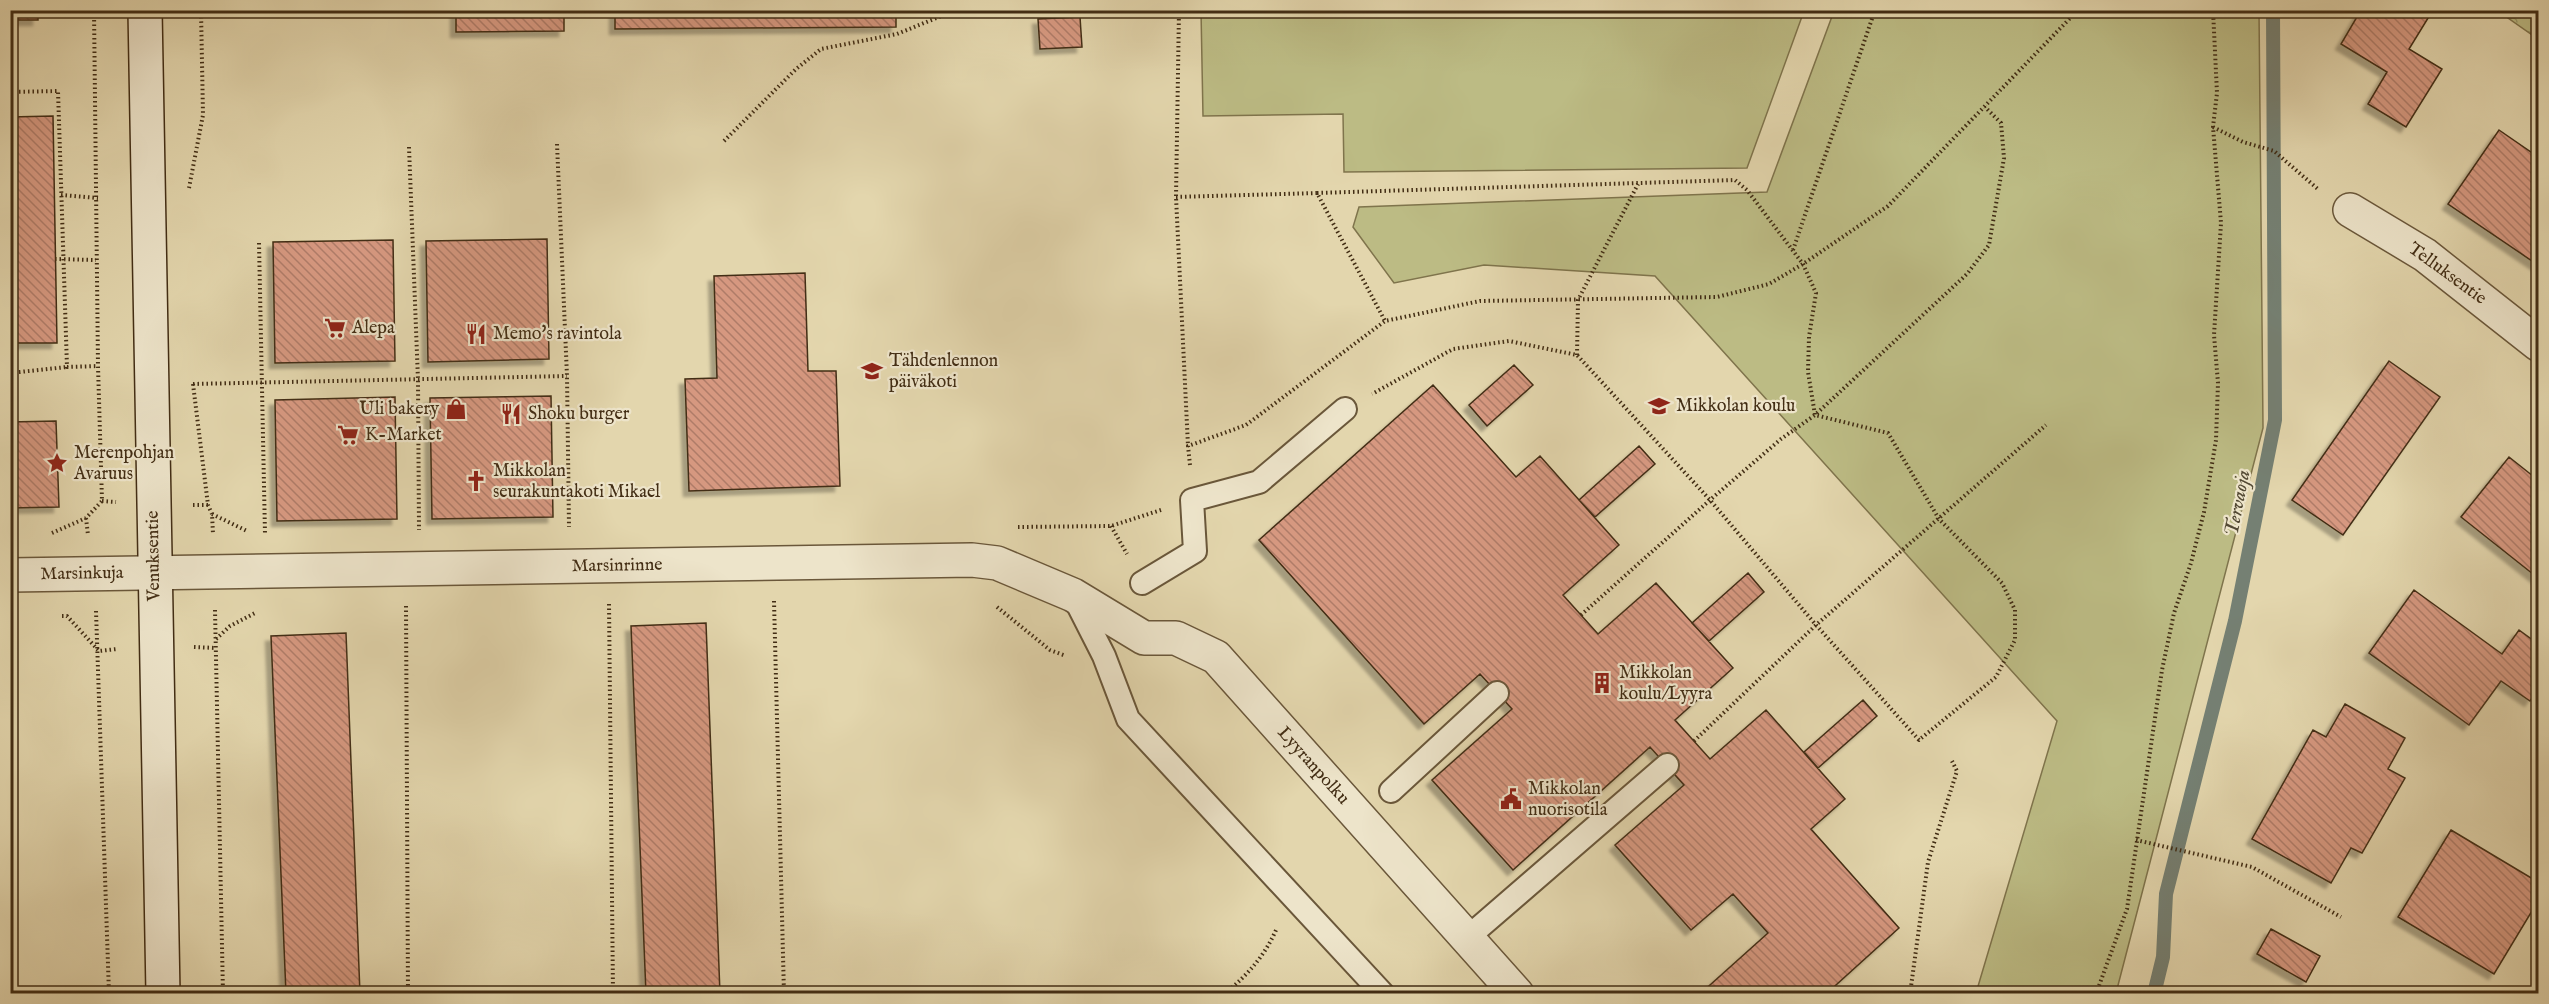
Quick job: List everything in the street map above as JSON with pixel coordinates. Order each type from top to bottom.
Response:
[{"type":"street","name":"Venuksentie","points":[[146,10],[163,993]]},
{"type":"street","name":"Telluksentie","points":[[2350,210],[2426,255],[2538,345]]},
{"type":"street","name":"Marsinrinne","points":[[154,573],[972,560],[998,563],[1073,595]]},
{"type":"street","name":"Marsinkuja","points":[[10,575],[154,573]]},
{"type":"street","name":"Lyyranpolku","points":[[1073,595],[1144,638],[1176,638],[1216,657],[1517,993]]},
{"type":"lane","points":[[1142,583],[1195,551],[1192,500],[1259,482],[1346,409]]},
{"type":"lane","points":[[1073,595],[1104,657],[1128,719],[1383,993]]},
{"type":"lane","points":[[1390,791],[1497,693]]},
{"type":"lane","points":[[1467,938],[1666,765]]},
{"type":"path","points":[[43,537],[86,518],[102,501],[96,260],[98,198],[94,10]]},
{"type":"path","points":[[188,196],[203,115],[201,10]]},
{"type":"path","points":[[724,141],[796,69],[821,49],[897,34],[956,10]]},
{"type":"path","points":[[1142,583],[1111,526],[1192,500],[1176,197],[1179,10]]},
{"type":"path","points":[[1793,250],[1875,10]]},
{"type":"path","points":[[1188,446],[1246,424],[1385,321],[1480,301],[1717,297],[1769,284],[1803,264],[1888,206],[2078,10]]},
{"type":"path","points":[[2096,993],[2127,909],[2135,840],[2172,625],[2204,512],[2216,440],[2218,383],[2214,335],[2220,223],[2213,126],[2217,93],[2213,10]]},
{"type":"path","points":[[10,92],[58,91],[67,368]]},
{"type":"path","points":[[1581,615],[1781,439],[1815,415],[1967,274],[1989,245],[2004,158],[2001,123],[1985,107]]},
{"type":"path","points":[[2213,126],[2243,142],[2274,151],[2315,188],[2350,210]]},
{"type":"path","points":[[556,144],[567,376],[569,534]]},
{"type":"path","points":[[410,147],[418,380],[419,535]]},
{"type":"path","points":[[1176,197],[1735,180],[1747,189],[1793,250],[1803,264],[1816,293],[1809,337],[1808,372],[1815,415]]},
{"type":"path","points":[[1577,355],[1578,300],[1638,184]]},
{"type":"path","points":[[1317,193],[1385,321]]},
{"type":"path","points":[[61,195],[98,198]]},
{"type":"path","points":[[259,243],[265,538]]},
{"type":"path","points":[[55,259],[96,260]]},
{"type":"path","points":[[1346,409],[1453,349],[1509,341],[1577,355],[1710,500],[1816,625],[1919,740],[1996,677],[2015,640],[2014,610],[2002,583],[1939,519],[1888,433],[1815,415]]},
{"type":"path","points":[[10,374],[98,366]]},
{"type":"path","points":[[193,373],[208,505],[212,514],[223,993]]},
{"type":"path","points":[[194,384],[567,376]]},
{"type":"path","points":[[1694,741],[1816,625],[2046,425]]},
{"type":"path","points":[[86,518],[94,574],[99,651],[109,993]]},
{"type":"path","points":[[784,993],[774,600],[785,600]]},
{"type":"path","points":[[609,601],[613,993]]},
{"type":"path","points":[[992,603],[1050,650],[1067,657],[1104,657]]},
{"type":"path","points":[[406,605],[408,993]]},
{"type":"path","points":[[394,606],[418,605]]},
{"type":"path","points":[[216,639],[230,626],[264,608]]},
{"type":"path","points":[[56,616],[67,616],[99,651]]},
{"type":"path","points":[[99,651],[156,645],[216,648]]},
{"type":"path","points":[[1910,993],[1928,862],[1957,771],[1952,761]]},
{"type":"path","points":[[2135,840],[2191,851],[2252,867],[2341,917]]},
{"type":"path","points":[[1225,993],[1243,978],[1267,951],[1292,893]]},
{"type":"green space","points":[[1201,10],[1804,11],[1747,168],[1344,172],[1343,114],[1203,116]]},
{"type":"green space","points":[[1834,11],[2259,11],[2263,428],[2116,993],[1976,993],[2057,721],[1655,276],[1484,265],[1394,283],[1353,227],[1359,207],[1767,192]]},
{"type":"green space","points":[[2498,11],[2538,11],[2538,39]]},
{"type":"building","points":[[10,10],[38,10],[38,20],[10,20]]},
{"type":"building","points":[[456,10],[564,10],[564,31],[456,32]]},
{"type":"building","points":[[615,10],[896,10],[896,27],[615,29]]},
{"type":"building","points":[[2361,10],[2433,10],[2409,49],[2442,69],[2406,127],[2368,104],[2387,72],[2341,44]]},
{"type":"building","points":[[1080,17],[1082,47],[1040,49],[1038,19]]},
{"type":"building","points":[[53,116],[57,343],[10,343],[10,117]]},
{"type":"building","points":[[2499,130],[2538,157],[2538,265],[2448,204]]},
{"type":"building","points":[[547,239],[549,359],[428,362],[426,241]]},
{"type":"building","points":[[393,240],[395,361],[275,363],[273,242]]},
{"type":"building","points":[[805,273],[808,371],[836,371],[840,486],[689,491],[685,379],[717,378],[714,276]]},
{"type":"building","points":[[2389,361],[2440,397],[2343,535],[2292,500]]},
{"type":"building","points":[[1514,365],[1533,385],[1487,426],[1469,405]]},
{"type":"building","name":"Mikkolan koulu/Lyyra","points":[[1433,385],[1516,477],[1540,456],[1619,545],[1563,595],[1598,634],[1656,583],[1733,668],[1675,720],[1710,759],[1766,710],[1845,799],[1811,829],[1899,928],[1826,994],[1700,994],[1768,933],[1733,894],[1691,930],[1615,845],[1684,785],[1650,747],[1513,870],[1432,780],[1512,709],[1480,674],[1424,724],[1259,540]]},
{"type":"building","points":[[551,396],[553,517],[432,519],[430,398]]},
{"type":"building","points":[[395,397],[397,519],[277,521],[275,400]]},
{"type":"building","points":[[56,421],[59,507],[10,508],[10,422]]},
{"type":"building","points":[[1639,446],[1655,464],[1595,517],[1579,500]]},
{"type":"building","points":[[2509,457],[2538,480],[2538,578],[2461,517]]},
{"type":"building","points":[[1748,573],[1764,592],[1709,641],[1692,623]]},
{"type":"building","points":[[2414,590],[2502,654],[2519,630],[2538,644],[2538,689],[2530,701],[2501,681],[2469,725],[2369,653]]},
{"type":"building","points":[[706,623],[720,994],[646,994],[631,626]]},
{"type":"building","points":[[346,633],[360,994],[286,994],[271,636]]},
{"type":"building","points":[[1863,700],[1877,716],[1818,768],[1804,752]]},
{"type":"building","points":[[2345,704],[2405,738],[2388,769],[2405,778],[2362,853],[2351,848],[2331,883],[2252,839],[2313,730],[2326,737]]},
{"type":"building","points":[[2451,830],[2538,882],[2538,901],[2494,974],[2398,917]]},
{"type":"building","points":[[2271,929],[2320,956],[2306,982],[2257,954]]},
{"type":"waterway","name":"Tervaoja","points":[[2154,994],[2163,957],[2166,894],[2235,621],[2275,420],[2273,10]]},
{"type":"place","name":"Alepa","points":[[335,328]]},
{"type":"place","name":"Memo's ravintola","points":[[476,334]]},
{"type":"place","name":"Tähdenlennon päiväkoti","points":[[872,371]]},
{"type":"place","name":"Mikkolan koulu","points":[[1659,406]]},
{"type":"place","name":"Uli bakery","points":[[456,409]]},
{"type":"place","name":"Shoku burger","points":[[511,414]]},
{"type":"place","name":"K-Market","points":[[348,435]]},
{"type":"place","name":"Merenpohjan Avaruus","points":[[57,463]]},
{"type":"place","name":"Mikkolan seurakuntakoti Mikael","points":[[476,481]]},
{"type":"place","name":"Mikkolan koulu/Lyyra","points":[[1602,683]]},
{"type":"place","name":"Mikkolan nuorisotila","points":[[1511,799]]}]
